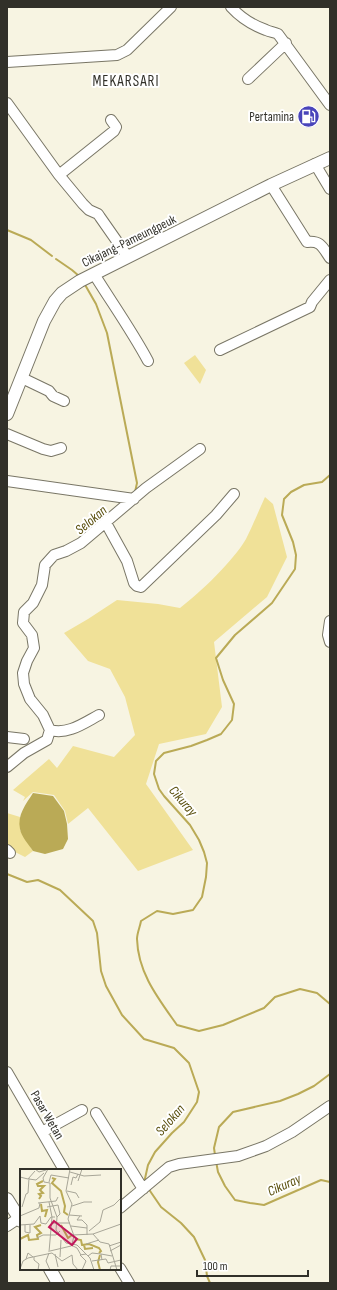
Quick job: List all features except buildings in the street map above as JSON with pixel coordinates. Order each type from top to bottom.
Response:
[{"type":"main road","name":"Cikajang-Pameungpeuk","points":[[7,414],[44,321],[55,301],[62,292],[86,277],[271,185],[330,158]]},
{"type":"main road","points":[[7,1199],[20,1220]]},
{"type":"main road","points":[[51,1270],[58,1283]]},
{"type":"street","points":[[7,62],[117,55],[127,50],[171,7]]},
{"type":"street","points":[[231,7],[240,17],[267,31],[278,34],[330,105]]},
{"type":"street","points":[[248,79],[286,43]]},
{"type":"street","points":[[7,103],[83,204],[89,210],[100,216],[128,257]]},
{"type":"street","points":[[60,175],[114,131],[116,127],[111,120]]},
{"type":"street","points":[[315,164],[330,189]]},
{"type":"street","points":[[271,185],[307,242],[314,241],[319,243],[330,258]]},
{"type":"street","points":[[86,277],[116,309],[134,335],[148,361]]},
{"type":"street","points":[[220,350],[310,307],[312,302],[330,280]]},
{"type":"street","points":[[22,378],[49,391],[53,396],[64,401]]},
{"type":"street","points":[[7,434],[43,449],[52,451],[61,448]]},
{"type":"street","points":[[99,715],[71,730],[56,732],[50,730],[43,715],[30,699],[24,684],[23,673],[34,648],[32,635],[24,623],[24,612],[33,604],[42,584],[45,565],[54,555],[66,552],[81,543],[106,523],[130,498],[200,449]]},
{"type":"street","points":[[7,481],[130,498]]},
{"type":"street","points":[[106,523],[127,561],[134,583],[137,586],[140,586],[144,585],[216,515],[234,494]]},
{"type":"street","points":[[330,620],[328,635],[330,642]]},
{"type":"street","points":[[7,767],[24,753],[46,740],[50,730]]},
{"type":"street","points":[[7,737],[24,739]]},
{"type":"street","name":"Pasar Wetan","points":[[7,1072],[63,1169]]},
{"type":"street","points":[[121,1207],[169,1168],[179,1164],[238,1156],[266,1146],[292,1132],[330,1106]]},
{"type":"street","points":[[42,1132],[82,1110]]},
{"type":"street","points":[[96,1113],[146,1187]]},
{"type":"street","points":[[7,1226],[20,1220]]},
{"type":"street","points":[[121,1270],[129,1283]]},
{"type":"shaded area","points":[[195,355],[206,370],[200,384],[184,363]]},
{"type":"shaded area","points":[[265,497],[273,504],[287,557],[267,597],[214,642],[222,707],[206,734],[159,744],[146,784],[193,850],[138,871],[88,808],[68,824],[65,811],[54,795],[33,792],[23,801],[25,797],[13,790],[49,759],[57,768],[73,746],[114,757],[135,735],[125,697],[110,669],[88,661],[64,633],[117,600],[180,608],[216,576],[240,548],[246,539]]},
{"type":"shaded area","points":[[33,793],[53,796],[64,811],[68,839],[63,849],[45,854],[33,851],[22,835],[19,824],[21,814]]},
{"type":"shaded area","points":[[7,813],[20,817],[20,830],[33,851],[25,857],[7,848]]},
{"type":"waterway","name":"Selokan","points":[[7,230],[31,240],[52,256]]},
{"type":"waterway","name":"Selokan","points":[[56,259],[79,276]]},
{"type":"waterway","name":"Selokan","points":[[84,283],[96,304],[107,333],[137,483],[135,492]]},
{"type":"waterway","name":"Cikuray","points":[[330,475],[322,482],[304,485],[291,492],[284,499],[282,515],[293,542],[296,555],[295,569],[272,603],[235,635],[216,658],[223,680],[234,704],[232,720],[221,734],[191,746],[164,753],[156,761],[154,774],[159,789],[190,825],[199,840],[207,863],[206,877],[202,897],[193,910],[173,914],[157,911],[141,921],[137,934],[138,951],[145,974],[156,995],[177,1025],[199,1031],[223,1025],[264,1008],[275,997],[300,989],[317,993],[330,1004]]},
{"type":"waterway","name":"Selokan","points":[[7,874],[27,882],[38,880],[60,890],[93,921],[97,933],[101,971],[106,986],[122,1015],[144,1039],[174,1048],[189,1063],[199,1092],[197,1102],[184,1122],[155,1152],[148,1165],[144,1183]]},
{"type":"waterway","name":"Cikuray","points":[[215,1155],[214,1148],[219,1127],[233,1112],[280,1101],[298,1094],[314,1086],[330,1074]]},
{"type":"waterway","name":"Cikuray","points":[[216,1161],[218,1172],[225,1186],[235,1200],[250,1203],[264,1205],[321,1180],[330,1182]]},
{"type":"waterway","name":"Selokan","points":[[148,1188],[161,1207],[181,1223],[194,1237],[205,1260],[207,1276],[210,1283]]},
{"type":"place","name":"Pertamina","points":[[309,117]]},
{"type":"district","name":"MEKARSARI","points":[[126,81]]}]
